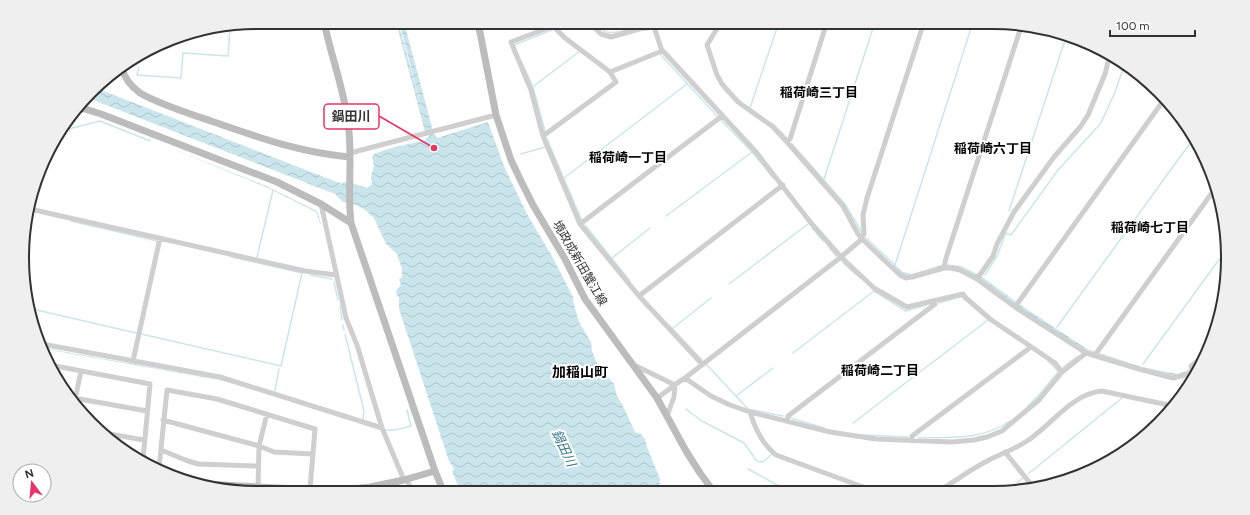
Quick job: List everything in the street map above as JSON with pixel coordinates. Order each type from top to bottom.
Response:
[{"type":"street","points":[[326,29],[348,121],[351,223],[435,471],[441,486]]},
{"type":"street","name":"境政成新田蟹江線","points":[[479,29],[496,115],[511,160],[533,206],[565,259],[586,299],[657,398],[696,468],[710,486]]},
{"type":"street","points":[[545,29],[511,42],[531,90],[543,136],[580,224],[639,296],[702,364]]},
{"type":"street","points":[[543,136],[616,82],[610,72],[565,38],[556,29]]},
{"type":"street","points":[[596,29],[601,34],[611,37],[639,29]]},
{"type":"street","points":[[655,29],[662,51],[756,152],[811,223],[841,257],[874,288],[907,307],[963,294],[990,319],[1055,363],[1062,372]]},
{"type":"street","points":[[716,29],[707,45],[716,75],[722,84],[738,102],[772,126],[787,142],[843,206],[862,237],[900,275],[904,277],[912,277],[944,266],[960,270],[979,277],[1016,305],[1086,353],[1096,353],[1139,369],[1173,378],[1190,372]]},
{"type":"street","points":[[787,142],[790,139],[825,29]]},
{"type":"street","points":[[657,398],[686,378],[841,257],[862,237],[863,215],[867,198],[922,29]]},
{"type":"street","points":[[944,266],[1020,31]]},
{"type":"street","points":[[610,72],[662,51]]},
{"type":"street","points":[[979,277],[993,256],[997,244],[1014,212],[1054,157],[1081,126],[1088,115],[1105,74],[1108,61]]},
{"type":"street","points":[[124,72],[132,86],[140,92],[191,114],[288,147],[328,156],[350,155],[496,115]]},
{"type":"street","points":[[1016,305],[1161,104]]},
{"type":"street","points":[[84,109],[101,114],[277,182],[321,204],[351,223]]},
{"type":"street","points":[[580,224],[722,116]]},
{"type":"street","points":[[639,296],[783,185]]},
{"type":"street","points":[[1096,353],[1212,193]]},
{"type":"street","points":[[321,204],[346,318],[357,345],[382,428],[405,480],[409,486]]},
{"type":"street","points":[[34,210],[305,271],[336,275]]},
{"type":"street","points":[[133,361],[160,238]]},
{"type":"street","points":[[787,421],[788,416],[935,304],[934,301]]},
{"type":"street","points":[[46,345],[220,377],[382,428]]},
{"type":"street","points":[[912,441],[912,436],[1031,346]]},
{"type":"street","points":[[686,378],[711,396],[730,405],[750,412],[787,421],[838,433],[876,439],[952,442],[974,440],[1002,431],[1039,400],[1062,372],[1086,353]]},
{"type":"street","points":[[633,365],[675,385]]},
{"type":"street","points":[[57,366],[150,384],[143,455]]},
{"type":"street","points":[[76,396],[81,371]]},
{"type":"street","points":[[667,416],[674,397],[675,385]]},
{"type":"street","points":[[159,464],[167,390],[217,399],[315,429],[310,486]]},
{"type":"street","points":[[947,486],[987,460],[1026,442],[1045,428],[1074,401],[1093,392],[1102,391],[1167,405]]},
{"type":"street","points":[[78,400],[147,412]]},
{"type":"street","points":[[750,412],[759,435],[768,448],[776,455],[860,486]]},
{"type":"street","points":[[258,486],[259,446],[266,414]]},
{"type":"street","points":[[163,420],[259,446],[274,452],[313,454]]},
{"type":"street","points":[[113,435],[144,440]]},
{"type":"street","points":[[161,450],[188,462],[198,464],[258,466]]},
{"type":"street","points":[[1005,452],[1030,483]]},
{"type":"street","points":[[373,486],[405,480],[435,471]]},
{"type":"water","points":[[398,29],[400,29],[425,121],[401,29],[406,29],[434,135],[436,135],[437,138],[488,122],[504,166],[527,214],[553,258],[573,297],[579,322],[591,342],[592,351],[598,366],[614,384],[617,396],[635,432],[641,434],[645,439],[660,479],[659,486],[458,486],[452,471],[454,469],[449,461],[399,309],[399,297],[397,296],[396,291],[401,285],[399,279],[402,277],[402,269],[397,254],[386,244],[374,218],[364,209],[353,204],[343,202],[335,194],[93,100],[102,90],[342,184],[343,182],[352,183],[367,188],[372,184],[371,177],[374,166],[372,157],[374,154],[391,148],[426,140],[426,138],[429,137],[428,131],[425,132]]},
{"type":"water","points":[[160,144],[266,186],[317,211],[321,224],[316,212],[266,187]]},
{"type":"water","points":[[894,264],[903,272],[912,274],[944,264],[961,266],[981,276],[1019,304],[1087,349],[1142,367],[1177,374],[1192,368],[1190,371],[1175,376],[1139,368],[1085,351],[960,268],[907,276],[902,274],[893,265]]},
{"type":"water","points":[[48,349],[219,379],[239,385]]},
{"type":"waterway","points":[[601,29],[612,33],[626,30]]},
{"type":"waterway","points":[[750,108],[777,29]]},
{"type":"waterway","points":[[824,179],[873,29]]},
{"type":"waterway","points":[[895,265],[971,29]]},
{"type":"waterway","points":[[514,45],[552,30]]},
{"type":"waterway","points":[[139,67],[137,75],[181,78],[183,53],[228,56],[230,31]]},
{"type":"waterway","points":[[1009,211],[1065,41]]},
{"type":"waterway","points":[[534,86],[580,51]]},
{"type":"waterway","points":[[661,55],[717,116]]},
{"type":"waterway","points":[[522,63],[533,87],[545,131]]},
{"type":"waterway","points":[[985,275],[997,256],[1006,233],[1011,235],[1058,170],[1101,123],[1115,92],[1123,70]]},
{"type":"waterway","points":[[564,178],[687,84]]},
{"type":"waterway","points":[[721,120],[752,152],[773,178]]},
{"type":"waterway","points":[[69,129],[100,121],[150,141]]},
{"type":"waterway","points":[[773,124],[787,138]]},
{"type":"waterway","points":[[547,139],[582,221]]},
{"type":"waterway","points":[[1057,327],[1190,143]]},
{"type":"waterway","points":[[792,144],[845,204],[862,233]]},
{"type":"waterway","points":[[521,154],[545,147]]},
{"type":"waterway","points":[[666,216],[752,152]]},
{"type":"waterway","points":[[257,257],[273,190]]},
{"type":"waterway","points":[[71,221],[157,241]]},
{"type":"waterway","points":[[729,284],[808,224]]},
{"type":"waterway","points":[[585,225],[630,281]]},
{"type":"waterway","points":[[612,258],[650,228]]},
{"type":"waterway","points":[[812,228],[823,241]]},
{"type":"waterway","points":[[864,236],[895,265]]},
{"type":"waterway","points":[[828,246],[836,256]]},
{"type":"waterway","points":[[141,334],[281,366],[302,273],[232,257]]},
{"type":"waterway","points":[[1143,364],[1221,257]]},
{"type":"waterway","points":[[843,263],[860,278]]},
{"type":"waterway","points":[[310,275],[332,279]]},
{"type":"waterway","points":[[334,282],[338,300]]},
{"type":"waterway","points":[[874,291],[906,311],[926,305]]},
{"type":"waterway","points":[[793,353],[874,291]]},
{"type":"waterway","points":[[939,303],[960,297],[965,300]]},
{"type":"waterway","points":[[673,328],[711,298]]},
{"type":"waterway","points":[[340,306],[342,320]]},
{"type":"waterway","points":[[35,310],[136,333]]},
{"type":"waterway","points":[[853,423],[988,320]]},
{"type":"waterway","points":[[343,325],[344,330]]},
{"type":"waterway","points":[[670,326],[702,360]]},
{"type":"waterway","points":[[345,334],[364,411],[363,419]]},
{"type":"waterway","points":[[1063,367],[1078,356]]},
{"type":"waterway","points":[[1027,407],[1058,372],[1048,361]]},
{"type":"waterway","points":[[706,364],[748,409],[783,416]]},
{"type":"waterway","points":[[736,396],[773,368]]},
{"type":"waterway","points":[[275,391],[279,369]]},
{"type":"waterway","points":[[1028,474],[1122,398]]},
{"type":"waterway","points":[[686,409],[702,421],[744,443],[759,462],[763,462],[771,455]]},
{"type":"waterway","points":[[386,430],[395,430],[411,426],[407,410]]},
{"type":"waterway","points":[[791,418],[824,428]]},
{"type":"waterway","points":[[918,438],[966,437],[977,435],[988,432],[1010,421]]},
{"type":"waterway","points":[[863,435],[908,437]]},
{"type":"waterway","points":[[748,469],[779,486]]},
{"type":"waterway","points":[[1014,485],[1023,478]]},
{"type":"place","name":"鍋田川","points":[[434,148]]},
{"type":"district","name":"稲荷崎三丁目","points":[[819,92]]},
{"type":"district","name":"稲荷崎六丁目","points":[[993,148]]},
{"type":"district","name":"稲荷崎一丁目","points":[[628,157]]},
{"type":"district","name":"稲荷崎七丁目","points":[[1150,227]]},
{"type":"district","name":"稲荷崎二丁目","points":[[880,370]]},
{"type":"district","name":"加稲山町","points":[[580,372]]}]
